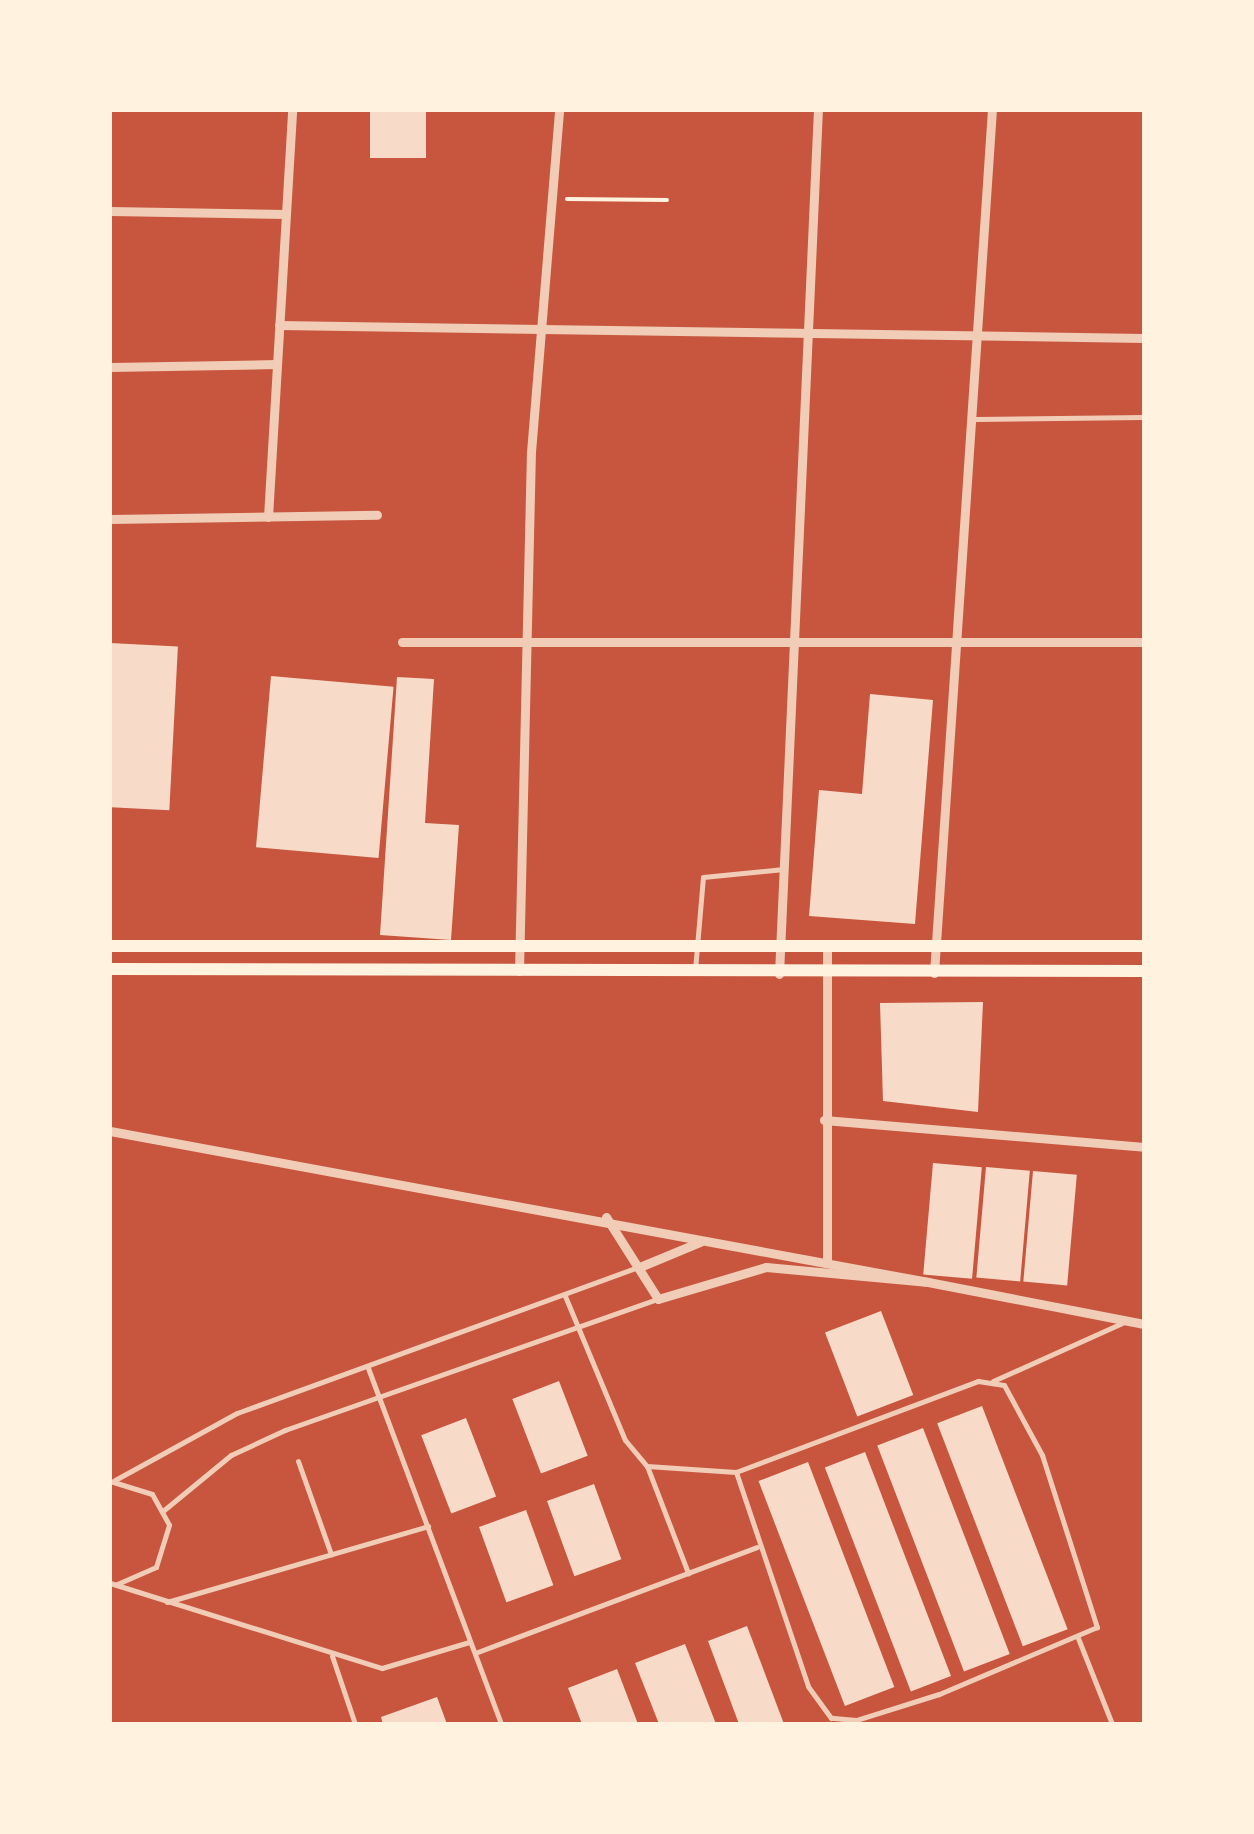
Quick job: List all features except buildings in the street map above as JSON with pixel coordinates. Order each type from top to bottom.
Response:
[{"type":"main road","points":[[110,946],[518,951],[1144,946]]},
{"type":"main road","points":[[258,972],[262,949]]},
{"type":"main road","points":[[110,969],[519,975],[1144,972]]},
{"type":"street","points":[[268,517],[292,110]]},
{"type":"street","points":[[519,975],[527,642],[542,322],[558,110]]},
{"type":"street","points":[[779,974],[818,110]]},
{"type":"street","points":[[934,974],[976,419],[992,110]]},
{"type":"street","points":[[110,211],[286,214]]},
{"type":"street","points":[[280,325],[542,322],[1144,338]]},
{"type":"street","points":[[110,366],[277,364]]},
{"type":"street","points":[[110,518],[377,515]]},
{"type":"street","points":[[402,642],[1144,642]]},
{"type":"street","points":[[827,950],[827,1274]]},
{"type":"street","points":[[824,1120],[1144,1146]]},
{"type":"street","points":[[110,1131],[606,1217],[702,1242],[827,1259],[1144,1324]]},
{"type":"street","points":[[606,1217],[642,1266],[658,1300],[752,1267],[928,1282]]},
{"type":"street","points":[[642,1266],[702,1242]]},
{"type":"lane","points":[[976,419],[1144,416]]},
{"type":"lane","points":[[695,974],[703,877],[784,868]]},
{"type":"lane","points":[[113,1481],[206,1426],[642,1266]]},
{"type":"lane","points":[[565,1296],[625,1440],[648,1466],[688,1573]]},
{"type":"lane","points":[[164,1510],[231,1455],[381,1395],[658,1300]]},
{"type":"lane","points":[[648,1466],[736,1472],[993,1381],[1127,1321]]},
{"type":"lane","points":[[368,1368],[501,1724]]},
{"type":"lane","points":[[736,1472],[758,1547],[808,1686],[838,1720],[939,1694],[1097,1627],[1074,1540],[1013,1393],[993,1381]]},
{"type":"lane","points":[[298,1461],[331,1554]]},
{"type":"lane","points":[[112,1584],[144,1577],[164,1555],[164,1510],[152,1494],[113,1481]]},
{"type":"lane","points":[[163,1603],[428,1526]]},
{"type":"lane","points":[[474,1653],[758,1547]]},
{"type":"lane","points":[[112,1584],[332,1656],[388,1669],[470,1641]]},
{"type":"lane","points":[[1078,1637],[1112,1724]]},
{"type":"lane","points":[[332,1656],[355,1724]]},
{"type":"path","points":[[552,199],[667,200]]}]
